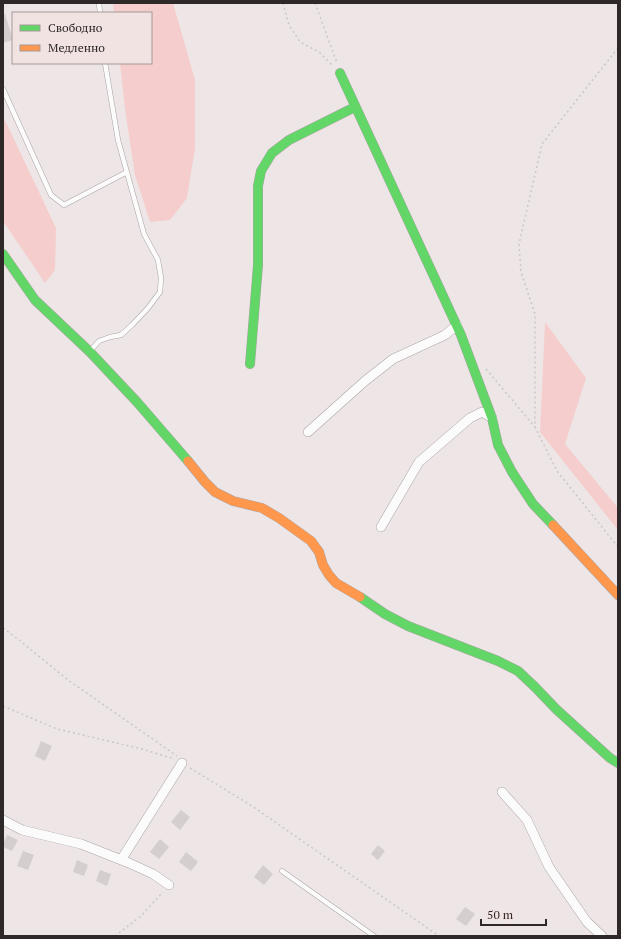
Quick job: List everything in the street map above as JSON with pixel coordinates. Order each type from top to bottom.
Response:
[{"type":"street","points":[[340,73],[457,325],[492,418],[498,445],[512,472],[533,504],[618,595]]},
{"type":"street","points":[[250,364],[258,266],[258,186],[261,171],[272,153],[289,140],[355,107]]},
{"type":"street","points":[[3,254],[36,300],[90,352],[137,402],[215,492],[232,501],[262,508],[279,518],[311,541],[319,552],[323,565],[336,583],[353,592],[385,614],[408,626],[498,661],[518,671],[535,686],[556,710],[610,758],[618,763]]},
{"type":"street","points":[[308,432],[365,381],[393,359],[445,335],[457,325]]},
{"type":"street","points":[[381,528],[419,462],[470,418],[482,412],[492,418]]},
{"type":"street","points":[[120,860],[182,762]]},
{"type":"street","points":[[502,792],[527,820],[549,867],[587,922],[602,936]]},
{"type":"street","points":[[3,820],[22,830],[81,844],[153,874],[169,886]]},
{"type":"lane","points":[[90,352],[99,341],[121,335],[132,325],[148,308],[160,292],[161,278],[158,260],[144,234],[118,140],[105,64]]},
{"type":"lane","points":[[3,89],[51,195],[64,205],[127,172]]},
{"type":"lane","points":[[282,871],[374,936]]},
{"type":"path","points":[[283,3],[289,25],[300,42],[319,52],[340,73]]},
{"type":"path","points":[[315,3],[340,73]]},
{"type":"path","points":[[535,427],[535,314],[521,272],[519,244],[542,144],[618,48]]},
{"type":"path","points":[[485,368],[535,427],[558,471],[618,547]]},
{"type":"path","points":[[3,628],[68,680],[182,762],[252,806],[439,936]]},
{"type":"path","points":[[3,706],[56,729],[142,749],[182,762],[194,770]]},
{"type":"path","points":[[115,936],[141,916],[169,886]]},
{"type":"shaded area","points":[[113,3],[173,3],[195,80],[195,148],[187,198],[170,220],[150,222],[135,175],[120,64],[152,64],[152,12],[114,12]]},
{"type":"shaded area","points":[[3,116],[56,228],[55,270],[45,283],[3,221]]},
{"type":"shaded area","points":[[545,322],[586,378],[565,444],[618,508],[618,530],[540,432]]},
{"type":"building","points":[[3,14],[5,14],[12,40],[3,43]]},
{"type":"building","points":[[41,741],[52,746],[45,761],[35,756]]},
{"type":"building","points":[[181,810],[190,817],[180,830],[171,822]]},
{"type":"building","points":[[7,835],[18,840],[12,851],[3,847]]},
{"type":"building","points":[[160,839],[169,847],[159,859],[150,852]]},
{"type":"building","points":[[378,845],[385,851],[378,860],[371,854]]},
{"type":"building","points":[[23,851],[34,855],[28,870],[17,866]]},
{"type":"building","points":[[186,852],[198,862],[191,871],[179,862]]},
{"type":"building","points":[[77,860],[88,865],[84,876],[73,872]]},
{"type":"building","points":[[263,865],[273,874],[264,885],[254,877]]},
{"type":"building","points":[[100,870],[111,874],[107,886],[96,881]]},
{"type":"building","points":[[465,907],[475,914],[466,926],[456,919]]},
{"type":"traffic: fast","points":[[340,73],[461,335],[492,418],[498,445],[512,472],[533,504],[553,525]]},
{"type":"traffic: fast","points":[[250,364],[258,265],[258,186],[261,171],[272,153],[289,140],[355,107]]},
{"type":"traffic: fast","points":[[3,254],[35,300],[90,352],[137,402],[188,461]]},
{"type":"traffic: fast","points":[[360,597],[385,614],[408,626],[498,661],[518,671],[556,709],[610,758],[618,763]]},
{"type":"traffic: slow","points":[[188,461],[215,492],[233,501],[262,508],[279,518],[311,541],[319,552],[323,565],[329,575],[336,583],[360,597]]},
{"type":"traffic: slow","points":[[553,525],[618,595]]}]
